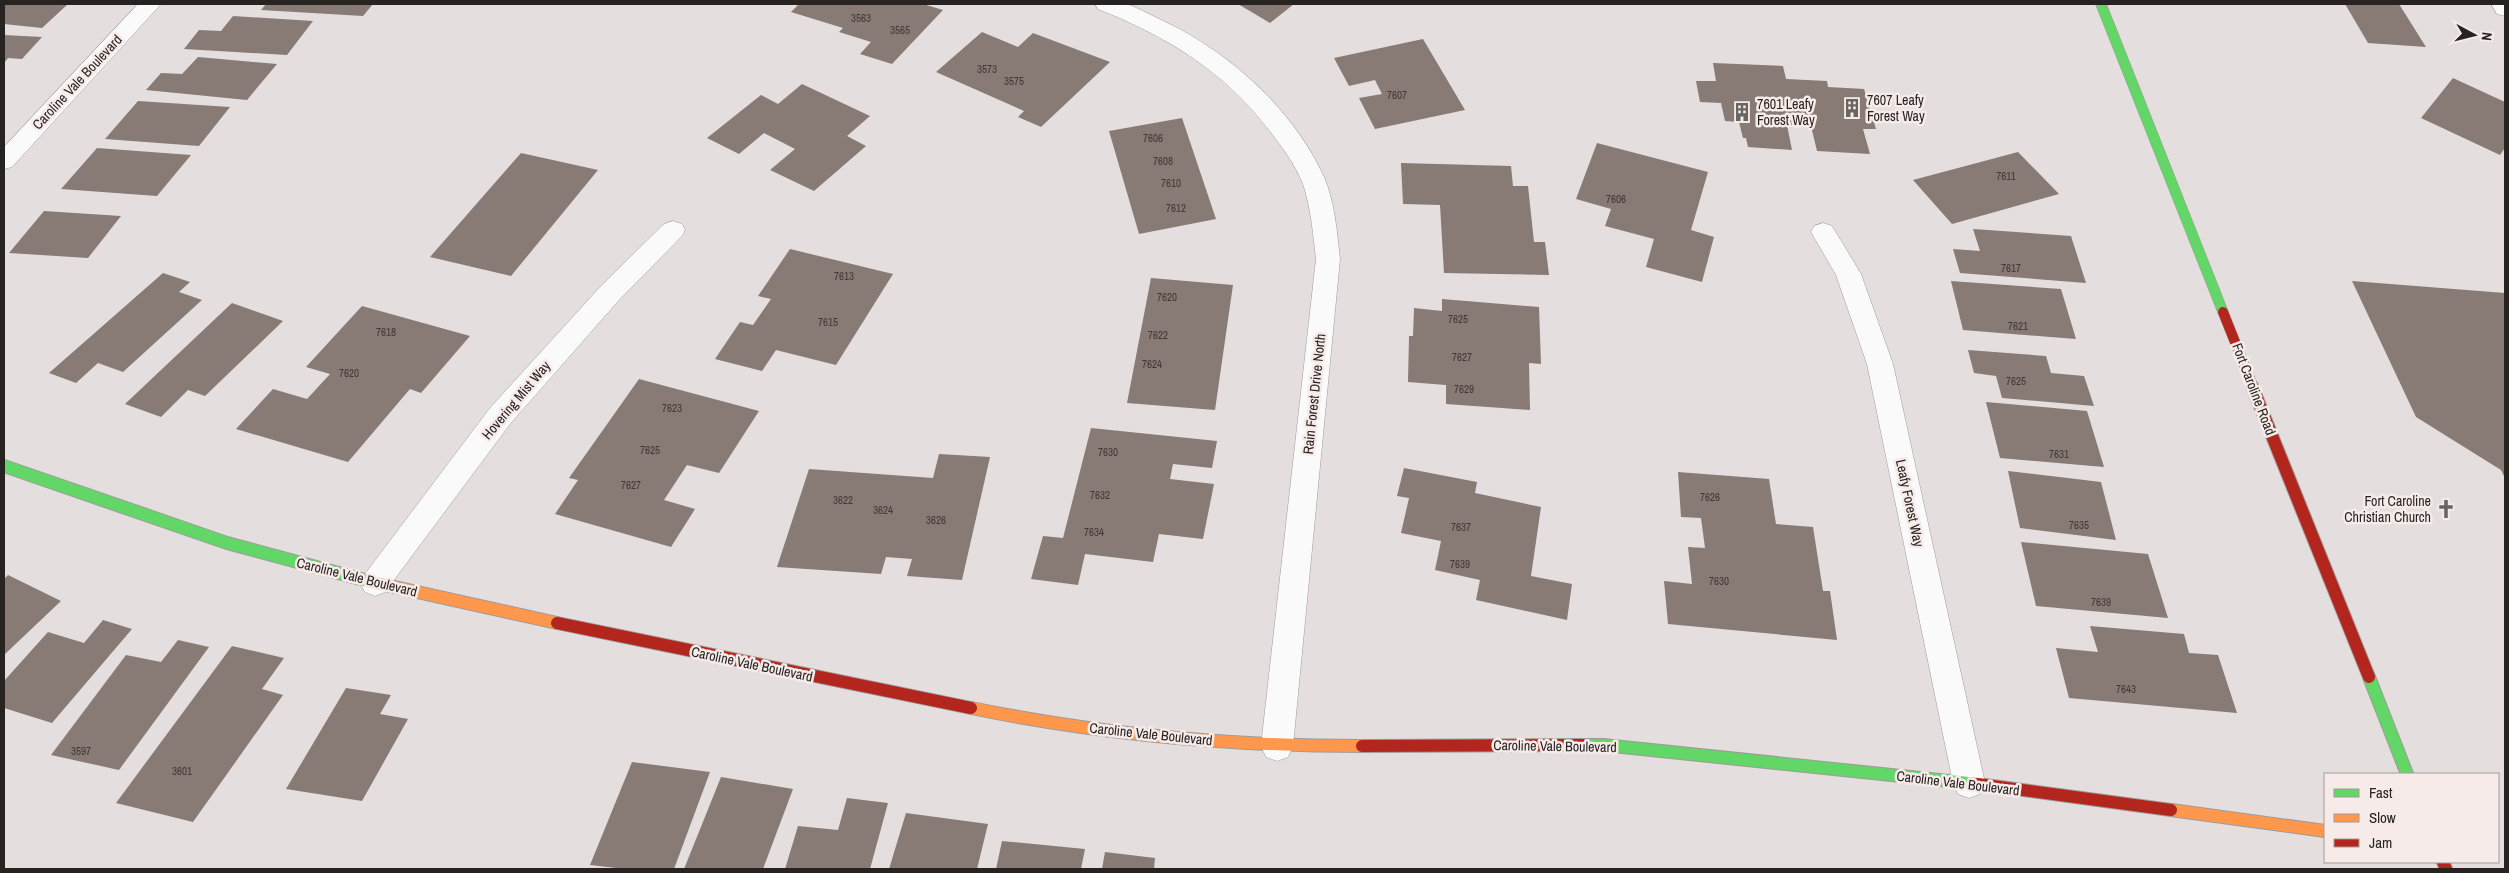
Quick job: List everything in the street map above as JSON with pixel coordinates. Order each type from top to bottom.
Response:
[{"type":"street","name":"Caroline Vale Boulevard","points":[[4,160],[150,4]]},
{"type":"street","name":"Rain Forest Drive North","points":[[1106,4],[1187,41],[1230,72],[1264,105],[1296,149],[1317,190],[1328,259],[1277,746]]},
{"type":"street","name":"Fort Caroline Road","points":[[2101,4],[2407,773]]},
{"type":"street","points":[[2502,4],[2505,9]]},
{"type":"street","name":"Hovering Mist Way","points":[[375,582],[500,416],[610,293],[673,230]]},
{"type":"street","name":"Leafy Forest Way","points":[[1823,232],[1848,274],[1880,364],[1969,783]]},
{"type":"street","name":"Caroline Vale Boulevard","points":[[4,466],[227,543],[375,582],[542,620],[1045,723],[1277,746],[1603,745],[1969,783],[2324,831]]},
{"type":"building","points":[[4,4],[68,4],[42,28],[4,24]]},
{"type":"building","points":[[266,4],[373,4],[363,16],[261,10]]},
{"type":"building","points":[[799,4],[923,4],[943,10],[892,64],[860,54],[871,42],[839,32],[843,28],[791,12]]},
{"type":"building","points":[[1238,4],[1294,4],[1270,23]]},
{"type":"building","points":[[2345,4],[2399,4],[2426,47],[2368,43]]},
{"type":"building","points":[[233,16],[313,21],[287,55],[184,49],[199,30],[221,31]]},
{"type":"building","points":[[982,32],[1018,47],[1033,33],[1110,62],[1041,127],[1018,117],[1024,111],[936,72]]},
{"type":"building","points":[[4,35],[42,37],[22,59],[8,58],[4,63]]},
{"type":"building","points":[[1423,39],[1465,110],[1375,129],[1359,98],[1382,94],[1375,80],[1349,86],[1334,58]]},
{"type":"building","points":[[198,57],[277,64],[247,100],[146,90],[161,73],[182,74]]},
{"type":"building","points":[[1713,63],[1783,66],[1786,79],[1827,81],[1828,87],[1864,89],[1876,129],[1863,129],[1870,154],[1817,151],[1811,126],[1797,125],[1787,125],[1792,150],[1748,147],[1746,138],[1743,138],[1739,122],[1725,121],[1721,103],[1700,102],[1696,81],[1716,81]]},
{"type":"building","points":[[2453,78],[2505,102],[2505,148],[2500,155],[2421,118]]},
{"type":"building","points":[[802,84],[870,116],[847,136],[866,146],[814,191],[770,170],[795,149],[764,133],[739,154],[707,138],[761,95],[778,104]]},
{"type":"building","points":[[138,101],[230,107],[199,146],[105,139]]},
{"type":"building","points":[[1182,118],[1216,219],[1139,234],[1109,131]]},
{"type":"building","points":[[1597,143],[1708,172],[1691,230],[1714,237],[1702,282],[1646,267],[1654,239],[1605,226],[1611,209],[1576,199]]},
{"type":"building","points":[[97,148],[191,155],[157,196],[61,189]]},
{"type":"building","points":[[2018,152],[2059,194],[1952,224],[1913,180]]},
{"type":"building","points":[[521,153],[598,170],[511,276],[430,257]]},
{"type":"building","points":[[1401,163],[1511,166],[1513,186],[1528,186],[1534,242],[1545,242],[1549,275],[1444,273],[1440,205],[1403,204]]},
{"type":"building","points":[[44,211],[121,216],[88,258],[9,253]]},
{"type":"building","points":[[1973,229],[2071,236],[2086,283],[1960,273],[1953,249],[1980,251]]},
{"type":"building","points":[[790,249],[893,274],[836,365],[776,350],[762,371],[715,359],[740,322],[753,325],[771,299],[758,296]]},
{"type":"building","points":[[163,273],[190,282],[179,292],[202,300],[123,372],[98,363],[76,383],[49,373]]},
{"type":"building","points":[[1151,278],[1233,285],[1215,410],[1127,403]]},
{"type":"building","points":[[1951,281],[2061,289],[2076,339],[1963,330]]},
{"type":"building","points":[[2352,281],[2505,293],[2505,478],[2501,470],[2416,417]]},
{"type":"building","points":[[1442,299],[1539,307],[1541,364],[1529,363],[1530,410],[1446,404],[1446,385],[1408,382],[1409,336],[1413,336],[1414,308],[1442,311]]},
{"type":"building","points":[[232,303],[283,321],[205,396],[188,390],[161,417],[125,404]]},
{"type":"building","points":[[362,306],[470,336],[421,393],[410,389],[348,462],[236,429],[273,389],[307,399],[330,374],[306,367]]},
{"type":"building","points":[[1968,350],[2046,356],[2051,373],[2084,376],[2094,406],[2002,398],[1996,376],[1974,373]]},
{"type":"building","points":[[639,379],[759,411],[719,473],[687,465],[664,500],[695,509],[671,547],[555,514],[578,480],[569,478]]},
{"type":"building","points":[[1986,402],[2087,411],[2104,467],[2000,458]]},
{"type":"building","points":[[1091,428],[1217,441],[1212,468],[1173,464],[1170,479],[1214,484],[1203,539],[1159,534],[1153,562],[1085,554],[1078,585],[1031,579],[1043,536],[1063,538]]},
{"type":"building","points":[[939,454],[990,457],[962,580],[907,576],[912,559],[886,557],[881,574],[777,567],[809,469],[933,478]]},
{"type":"building","points":[[1404,468],[1477,482],[1475,493],[1541,507],[1531,576],[1572,584],[1567,620],[1476,600],[1480,580],[1435,570],[1441,541],[1401,533],[1409,498],[1397,496]]},
{"type":"building","points":[[2008,471],[2101,482],[2116,540],[2020,528]]},
{"type":"building","points":[[1678,472],[1769,479],[1776,524],[1813,527],[1823,591],[1830,591],[1837,640],[1668,624],[1664,581],[1692,584],[1688,547],[1705,548],[1701,518],[1681,517]]},
{"type":"building","points":[[2021,542],[2148,554],[2168,618],[2036,606]]},
{"type":"building","points":[[8,575],[61,601],[4,655],[4,579]]},
{"type":"building","points":[[103,620],[132,629],[52,723],[4,708],[4,681],[48,632],[84,643]]},
{"type":"building","points":[[2090,626],[2184,634],[2189,653],[2218,655],[2237,713],[2069,698],[2056,648],[2098,652]]},
{"type":"building","points":[[178,640],[209,647],[119,770],[51,755],[126,655],[161,662]]},
{"type":"building","points":[[232,646],[284,658],[262,689],[283,695],[193,822],[116,803]]},
{"type":"building","points":[[346,688],[391,695],[380,714],[408,719],[362,801],[286,789]]},
{"type":"building","points":[[632,762],[710,772],[674,869],[625,869],[590,865]]},
{"type":"building","points":[[721,777],[793,789],[763,869],[684,869]]},
{"type":"building","points":[[847,798],[888,803],[870,869],[785,869],[798,826],[838,830]]},
{"type":"building","points":[[906,813],[988,824],[977,869],[889,869]]},
{"type":"building","points":[[1002,841],[1085,849],[1081,869],[996,869]]},
{"type":"building","points":[[1105,852],[1155,858],[1154,869],[1102,869]]},
{"type":"traffic: fast","points":[[2101,4],[2223,312]]},
{"type":"traffic: fast","points":[[4,466],[227,543],[372,582]]},
{"type":"traffic: fast","points":[[2369,677],[2407,773]]},
{"type":"traffic: fast","points":[[1585,745],[1603,745],[1978,784]]},
{"type":"traffic: slow","points":[[372,582],[557,623]]},
{"type":"traffic: slow","points":[[971,708],[1045,723],[1277,746],[1362,746]]},
{"type":"traffic: slow","points":[[2171,810],[2324,831]]},
{"type":"traffic: jam","points":[[2223,312],[2369,677]]},
{"type":"traffic: jam","points":[[557,623],[971,708]]},
{"type":"traffic: jam","points":[[1362,746],[1585,745]]},
{"type":"traffic: jam","points":[[1978,784],[2171,810]]},
{"type":"traffic: jam","points":[[2443,863],[2446,869]]},
{"type":"place","name":"7607 Leafy Forest Way","points":[[1852,108]]},
{"type":"place","name":"7601 Leafy Forest Way","points":[[1742,112]]},
{"type":"place","name":"Fort Caroline Christian Church","points":[[2446,509]]}]
